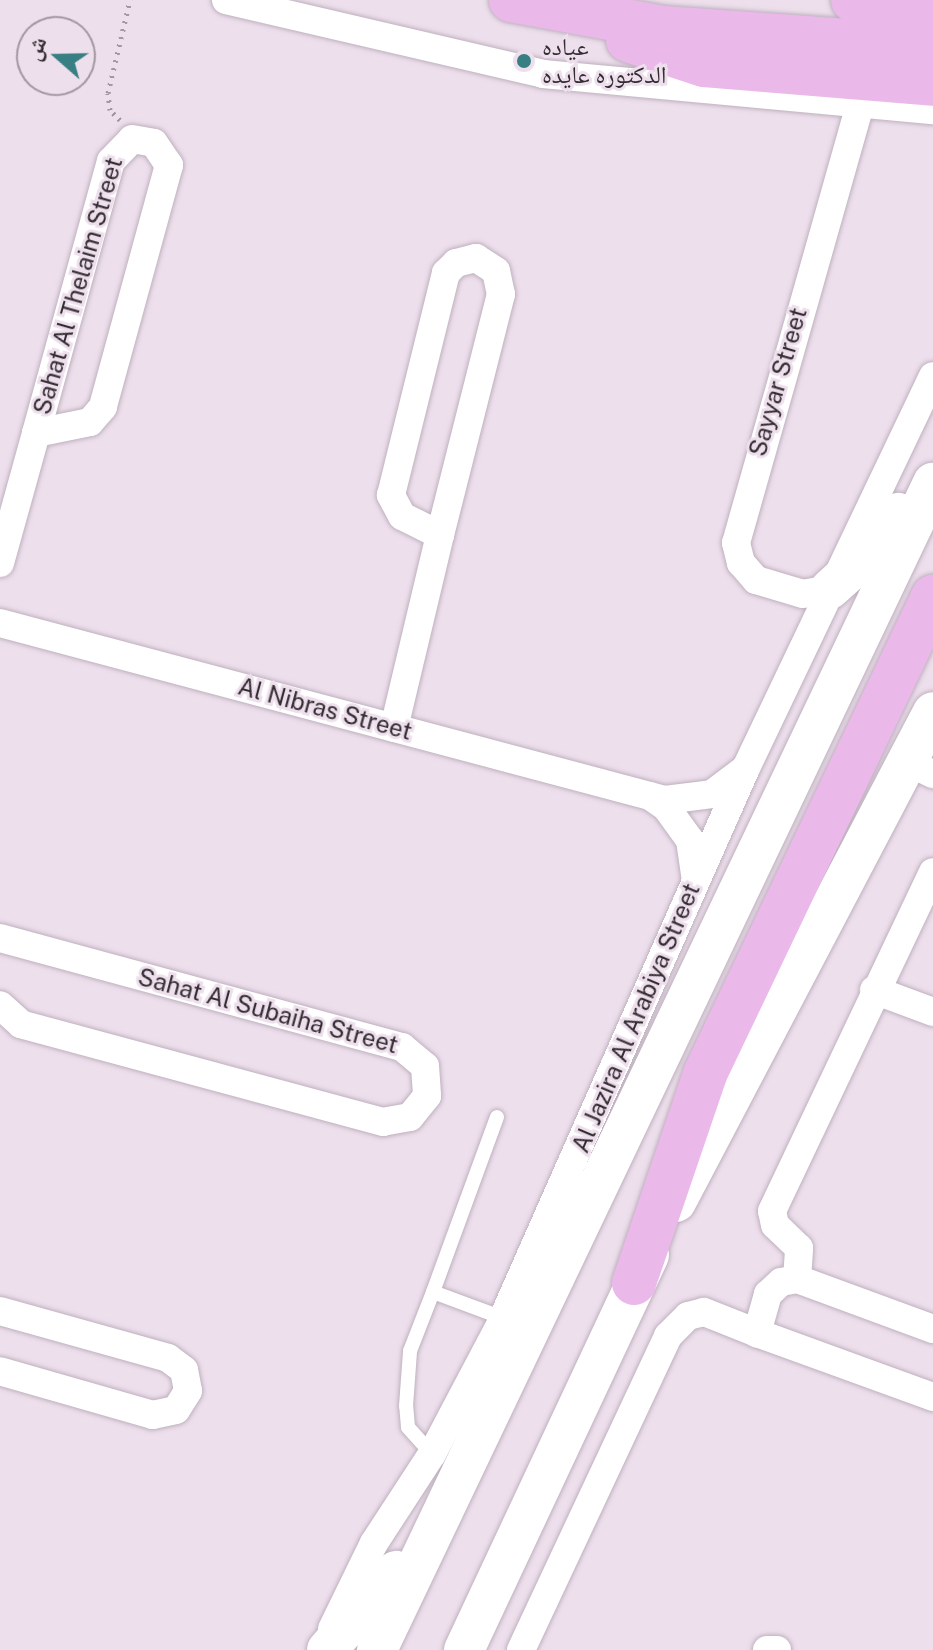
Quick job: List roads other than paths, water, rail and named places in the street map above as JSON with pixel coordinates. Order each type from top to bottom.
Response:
[{"type":"main road","points":[[511,0],[580,15],[803,41],[933,47]]},
{"type":"main road","points":[[853,0],[933,4]]},
{"type":"main road","points":[[580,15],[651,50],[704,65],[933,84]]},
{"type":"main road","points":[[830,589],[870,553],[933,469]]},
{"type":"main road","name":"Al Jazira Al Arabiya Street","points":[[377,1650],[933,483]]},
{"type":"main road","points":[[634,1283],[666,1177],[730,1016],[933,597]]},
{"type":"main road","points":[[464,1650],[634,1283],[919,767],[933,712]]},
{"type":"main road","points":[[324,1650],[377,1599],[425,1525],[444,1509]]},
{"type":"main road","points":[[485,1607],[487,1650]]},
{"type":"street","points":[[226,0],[543,74],[860,106],[933,110]]},
{"type":"street","name":"Sayyar Street","points":[[830,589],[803,594],[756,580],[741,563],[736,543],[860,106]]},
{"type":"street","name":"Sahat Al Thelaim Street","points":[[0,563],[111,161],[118,147],[139,139],[160,147],[169,165],[103,407],[90,422],[36,433]]},
{"type":"street","points":[[394,728],[501,294],[496,271],[476,258],[456,263],[446,273],[391,495],[402,516],[440,535]]},
{"type":"street","name":"Al Jazira Al Arabiya Street","points":[[324,1650],[374,1543],[432,1454],[503,1318],[746,768],[933,376]]},
{"type":"street","name":"Al Nibras Street","points":[[0,623],[650,795],[697,800],[726,787],[746,768]]},
{"type":"street","points":[[650,795],[666,807],[690,840],[696,881]]},
{"type":"street","points":[[797,1279],[799,1248],[775,1225],[772,1211],[874,990],[933,872]]},
{"type":"street","name":"Sahat Al Subaiha Street","points":[[0,938],[402,1047],[425,1066],[427,1096],[410,1117],[383,1122],[21,1024],[0,1005]]},
{"type":"street","points":[[874,990],[933,1012]]},
{"type":"street","points":[[757,1333],[768,1294],[781,1282],[797,1279],[933,1329]]},
{"type":"street","points":[[0,1311],[168,1358],[184,1370],[188,1391],[176,1410],[153,1415],[0,1371]]},
{"type":"street","points":[[521,1650],[668,1336],[688,1316],[704,1312],[933,1397]]},
{"type":"street","points":[[767,1650],[777,1650]]},
{"type":"lane","points":[[432,1454],[408,1427],[406,1406],[410,1351],[497,1117]]},
{"type":"lane","points":[[433,1292],[503,1318]]},
{"type":"place","name":"عياده الدكتوره عايده","points":[[524,61]]}]
